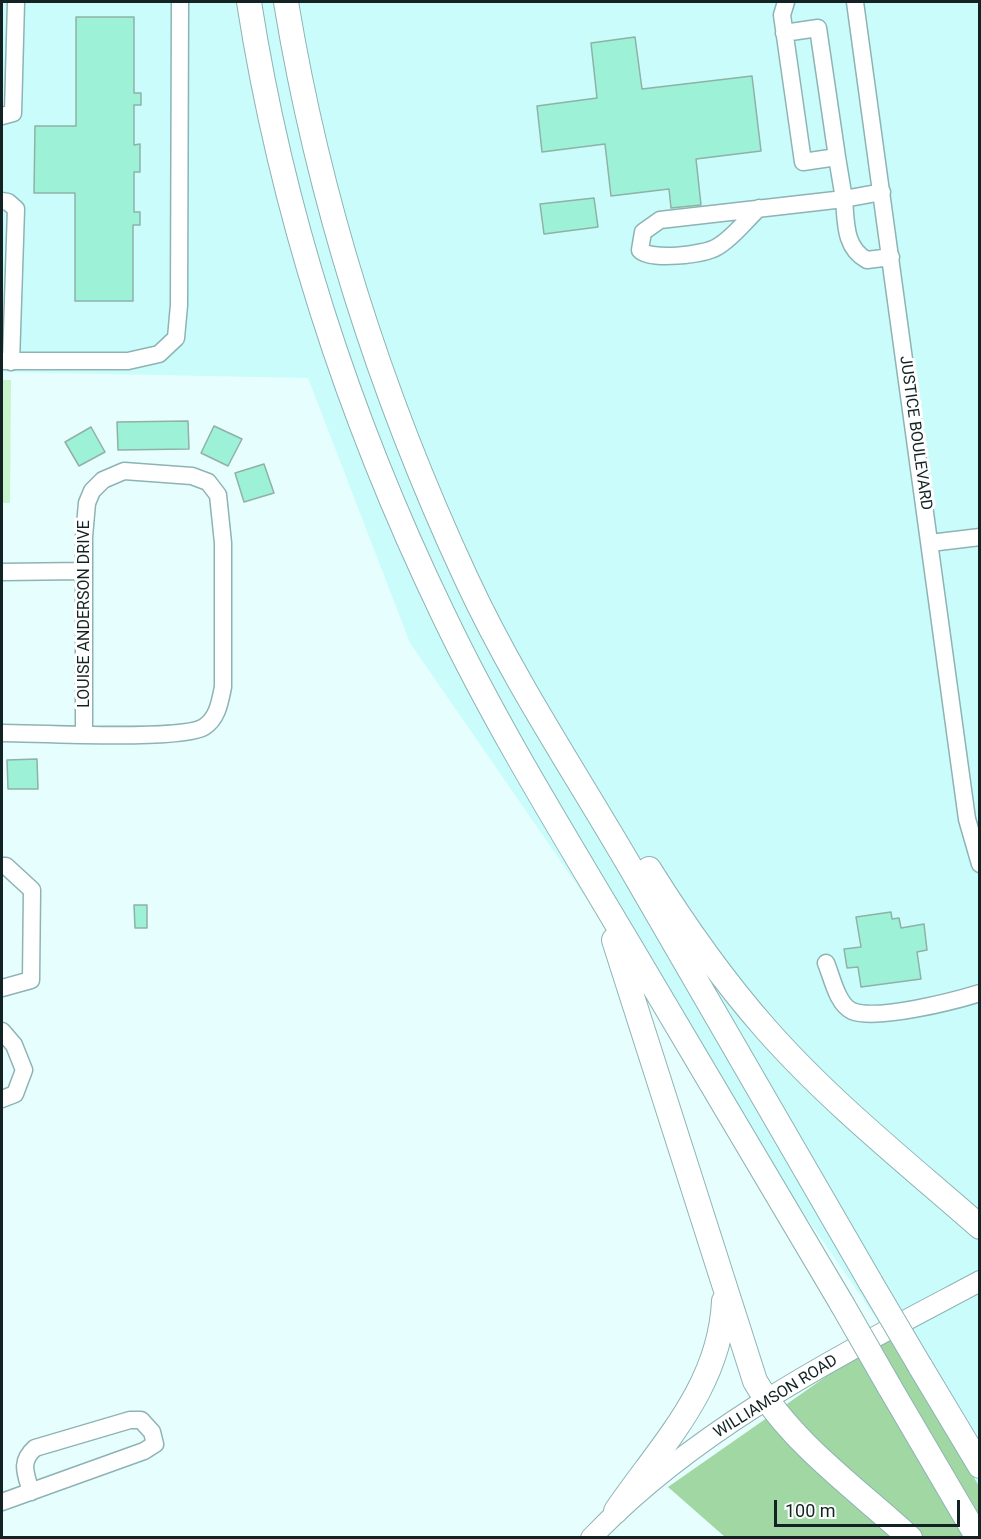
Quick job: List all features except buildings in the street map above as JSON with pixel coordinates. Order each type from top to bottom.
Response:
[{"type":"highway","points":[[249,2],[258,58],[280,162],[303,249],[336,352],[384,482],[469,666],[594,886],[978,1538]]},
{"type":"highway","points":[[286,2],[316,153],[337,234],[370,340],[417,467],[454,550],[521,685],[980,1466]]},
{"type":"highway","points":[[521,685],[597,785],[690,934],[766,1029],[827,1090],[980,1227]]},
{"type":"highway","points":[[594,886],[639,1011],[748,1362],[766,1399],[793,1432],[910,1538]]},
{"type":"highway","points":[[616,1511],[701,1390],[719,1345],[723,1324],[724,1287]]},
{"type":"main road","name":"WILLIAMSON ROAD","points":[[591,1538],[616,1511],[654,1478],[766,1399],[980,1281]]},
{"type":"street","points":[[2,115],[13,113],[16,97],[16,2]]},
{"type":"street","points":[[2,201],[8,202],[16,209],[6,362],[128,361],[159,354],[176,338],[179,305],[180,2]]},
{"type":"street","points":[[786,2],[782,15],[803,162],[837,157]]},
{"type":"street","name":"JUSTICE BOULEVARD","points":[[855,2],[967,819],[980,864]]},
{"type":"street","points":[[784,33],[818,28],[847,232],[852,247],[867,260],[891,257]]},
{"type":"street","points":[[759,208],[716,249],[660,257],[649,257],[640,250],[643,232],[660,220],[759,208],[844,199],[882,192]]},
{"type":"street","name":"LOUISE ANDERSON DRIVE","points":[[2,733],[84,734],[178,734],[203,728],[214,717],[220,705],[223,687],[223,543],[218,495],[208,482],[192,476],[124,471],[103,480],[92,491],[87,503],[84,571],[84,734]]},
{"type":"street","points":[[930,543],[980,537]]},
{"type":"street","points":[[2,572],[84,571]]},
{"type":"street","points":[[2,866],[6,866],[32,890],[32,902],[31,980],[2,988]]},
{"type":"street","points":[[826,963],[840,1000],[852,1011],[882,1013],[918,1008],[980,993]]},
{"type":"street","points":[[2,1031],[14,1045],[24,1070],[15,1094],[2,1099]]},
{"type":"street","points":[[2,1502],[31,1492],[144,1451],[155,1444],[152,1432],[141,1420],[130,1420],[34,1448],[25,1456],[24,1466],[31,1492]]},
{"type":"shaded area","points":[[2,2],[979,2],[979,1486],[887,1334],[410,643],[308,378],[2,372]]},
{"type":"green space","points":[[2,380],[11,380],[10,503],[2,503]]},
{"type":"green space","points":[[887,1334],[979,1486],[979,1537],[725,1537],[668,1487]]}]
